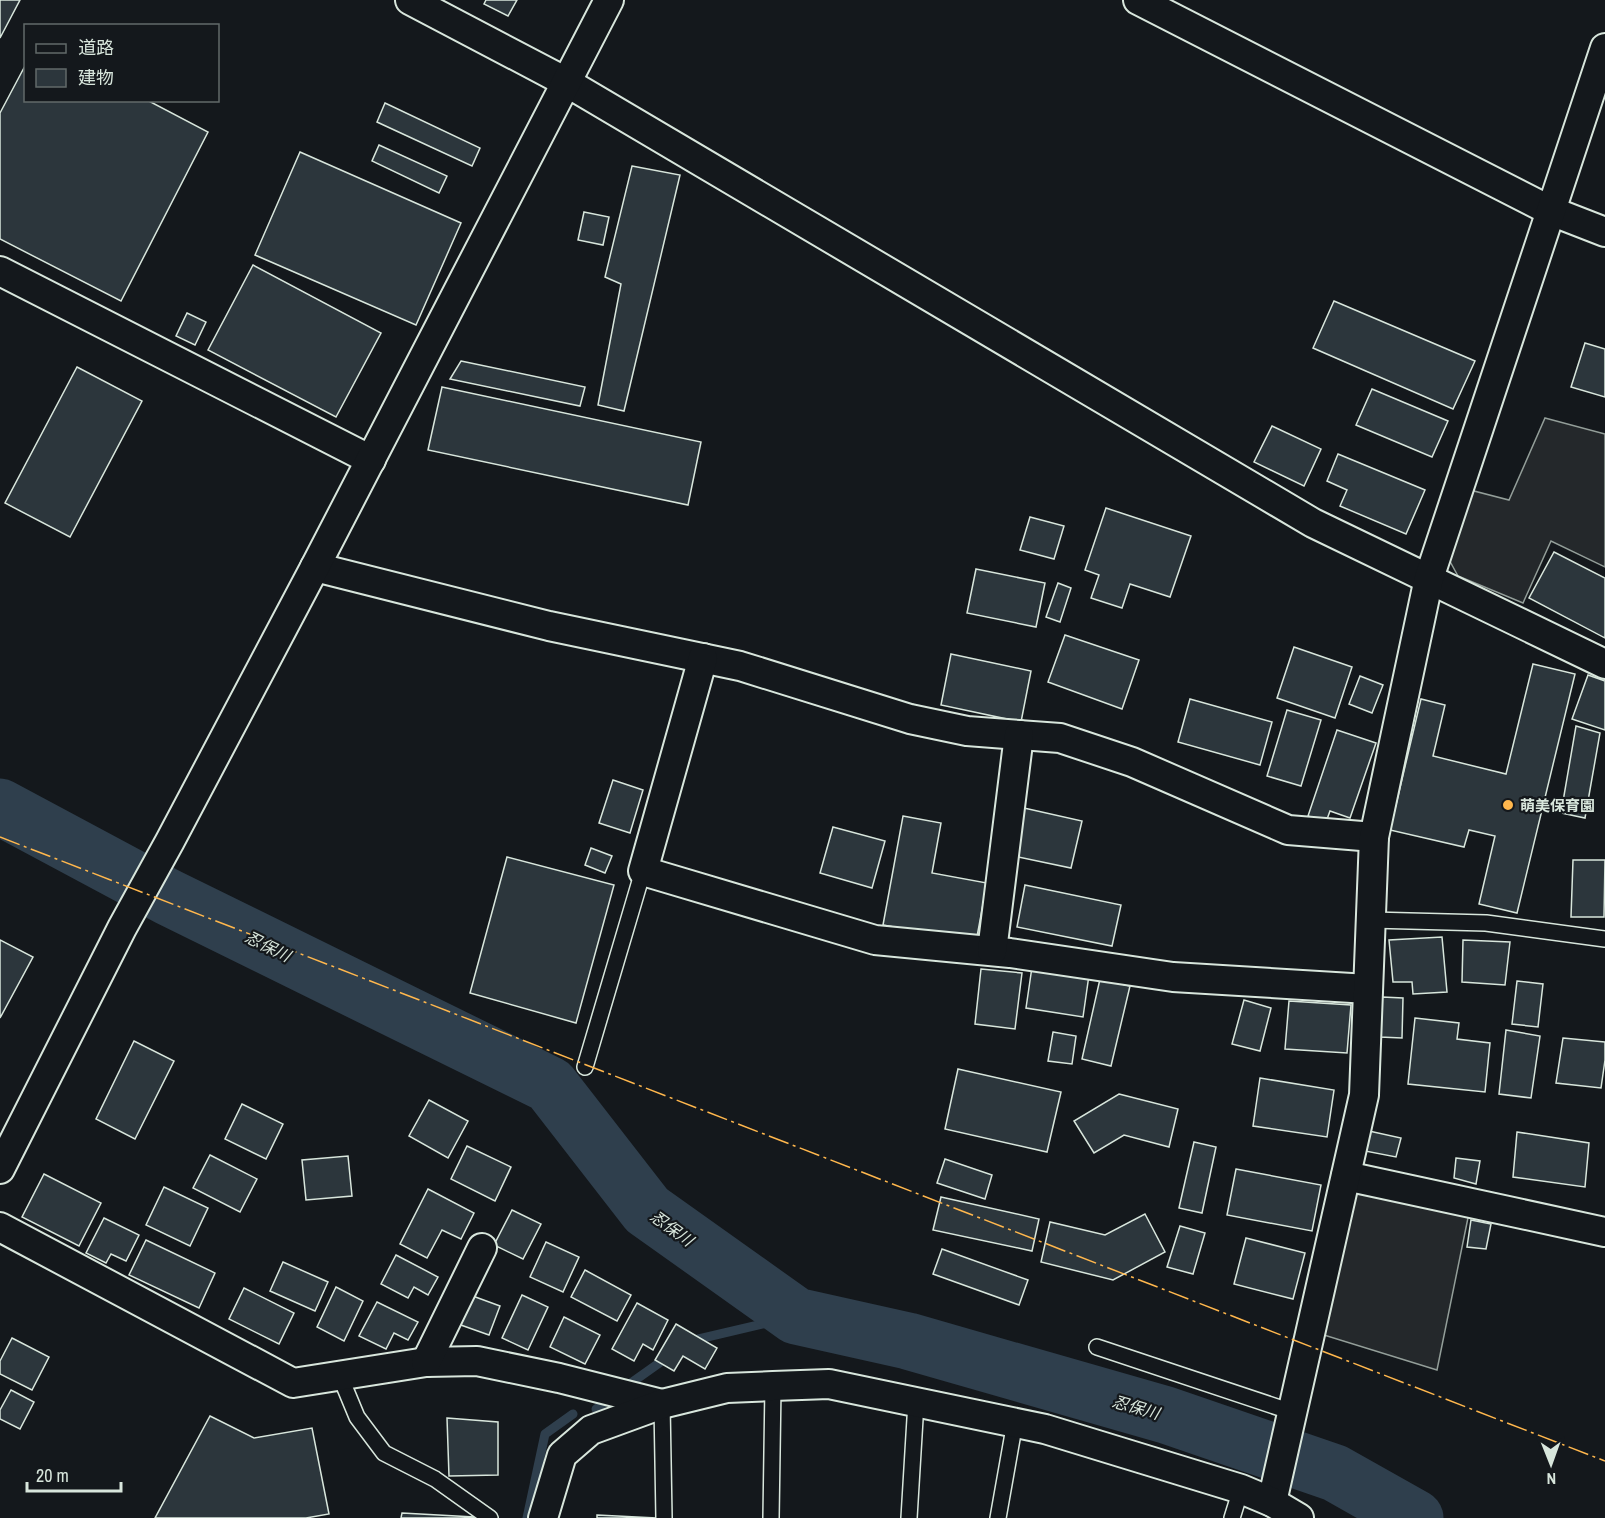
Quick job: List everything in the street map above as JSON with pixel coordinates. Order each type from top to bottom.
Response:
[{"type":"street","points":[[410,0],[566,82],[1313,523],[1605,664]]},
{"type":"street","points":[[0,1169],[122,928],[315,567],[609,0]]},
{"type":"street","points":[[1138,0],[1551,211],[1605,232]]},
{"type":"street","points":[[1272,1501],[1364,1095],[1374,837],[1429,578],[1605,48]]},
{"type":"street","points":[[0,271],[371,460]]},
{"type":"street","points":[[315,567],[549,626],[740,666],[910,719],[967,731],[1059,738],[1132,762],[1288,830],[1374,837]]},
{"type":"street","points":[[703,658],[643,870],[875,940],[992,951],[1173,977],[1368,989]]},
{"type":"street","points":[[992,951],[1019,735]]},
{"type":"street","points":[[1346,1176],[1605,1232]]},
{"type":"street","points":[[0,1227],[292,1383],[426,1362],[477,1361],[559,1378],[662,1404]]},
{"type":"street","points":[[426,1362],[482,1248]]},
{"type":"street","points":[[547,1516],[562,1455],[591,1430],[662,1404],[727,1388],[829,1384],[1046,1429],[1240,1489],[1272,1501],[1299,1518]]},
{"type":"lane","points":[[585,1067],[643,870]]},
{"type":"lane","points":[[1371,920],[1486,923],[1605,939]]},
{"type":"lane","points":[[1097,1347],[1291,1418]]},
{"type":"lane","points":[[340,1376],[357,1418],[384,1453],[435,1479],[490,1518]]},
{"type":"lane","points":[[771,1518],[773,1386]]},
{"type":"lane","points":[[909,1518],[916,1402]]},
{"type":"lane","points":[[662,1404],[664,1518]]},
{"type":"lane","points":[[998,1518],[1015,1422]]},
{"type":"lane","points":[[1232,1518],[1240,1489]]},
{"type":"shaded area","points":[[1545,418],[1605,434],[1605,567],[1551,541],[1523,603],[1458,576],[1447,556],[1470,490],[1509,500]]},
{"type":"shaded area","points":[[1346,1176],[1471,1203],[1437,1370],[1311,1331]]},
{"type":"building","points":[[0,0],[20,0],[0,38]]},
{"type":"building","points":[[486,0],[517,0],[508,16],[484,4]]},
{"type":"building","points":[[24,68],[24,102],[151,102],[208,132],[121,301],[0,239],[0,113]]},
{"type":"building","points":[[385,103],[480,148],[472,166],[377,122]]},
{"type":"building","points":[[379,145],[447,176],[439,193],[372,161]]},
{"type":"building","points":[[300,152],[461,223],[416,325],[255,255]]},
{"type":"building","points":[[632,166],[680,175],[624,411],[598,405],[621,284],[605,277]]},
{"type":"building","points":[[584,212],[609,217],[603,245],[578,240]]},
{"type":"building","points":[[253,265],[381,333],[336,417],[208,350]]},
{"type":"building","points":[[1334,301],[1475,361],[1453,409],[1313,348]]},
{"type":"building","points":[[187,313],[206,322],[195,345],[176,336]]},
{"type":"building","points":[[1585,343],[1605,349],[1605,397],[1571,387]]},
{"type":"building","points":[[461,361],[585,387],[580,406],[450,379]]},
{"type":"building","points":[[77,367],[142,401],[70,537],[5,503]]},
{"type":"building","points":[[442,387],[701,442],[688,505],[428,450]]},
{"type":"building","points":[[1372,389],[1448,421],[1432,457],[1356,425]]},
{"type":"building","points":[[1272,426],[1321,449],[1304,486],[1254,462]]},
{"type":"building","points":[[1338,454],[1425,490],[1406,534],[1340,506],[1347,490],[1327,481]]},
{"type":"building","points":[[1106,508],[1191,536],[1170,597],[1130,584],[1122,608],[1091,598],[1099,575],[1085,570]]},
{"type":"building","points":[[1030,517],[1064,526],[1054,559],[1020,550]]},
{"type":"building","points":[[1554,552],[1605,578],[1605,638],[1529,598]]},
{"type":"building","points":[[976,569],[1045,583],[1036,627],[967,613]]},
{"type":"building","points":[[1058,583],[1071,588],[1060,622],[1046,617]]},
{"type":"building","points":[[1065,635],[1139,660],[1122,709],[1048,682]]},
{"type":"building","points":[[1294,647],[1352,667],[1335,718],[1277,698]]},
{"type":"building","points":[[951,654],[1031,671],[1021,722],[941,705]]},
{"type":"building","points":[[1533,664],[1575,674],[1517,913],[1479,904],[1495,836],[1469,830],[1464,847],[1390,830],[1421,699],[1445,705],[1433,756],[1506,774]]},
{"type":"building","points":[[1588,675],[1605,681],[1605,730],[1572,719]]},
{"type":"building","points":[[1360,676],[1383,685],[1372,713],[1349,704]]},
{"type":"building","points":[[1190,699],[1272,722],[1260,765],[1178,742]]},
{"type":"building","points":[[1287,710],[1321,720],[1301,786],[1267,776]]},
{"type":"building","points":[[1576,726],[1600,733],[1585,818],[1561,813]]},
{"type":"building","points":[[1337,730],[1376,743],[1350,818],[1330,811],[1326,822],[1308,816]]},
{"type":"building","points":[[613,780],[643,790],[630,833],[599,823]]},
{"type":"building","points":[[1024,808],[1082,821],[1071,868],[1014,856]]},
{"type":"building","points":[[903,816],[941,823],[932,873],[987,883],[976,942],[883,925]]},
{"type":"building","points":[[833,827],[885,841],[872,888],[820,873]]},
{"type":"building","points":[[591,848],[612,856],[605,873],[585,865]]},
{"type":"building","points":[[507,857],[614,885],[576,1023],[470,993]]},
{"type":"building","points":[[1573,860],[1605,860],[1604,917],[1571,917]]},
{"type":"building","points":[[1025,885],[1121,905],[1112,946],[1017,927]]},
{"type":"building","points":[[1442,937],[1447,992],[1413,994],[1412,982],[1393,982],[1389,940]]},
{"type":"building","points":[[0,940],[33,957],[0,1018]]},
{"type":"building","points":[[1463,940],[1510,942],[1505,985],[1462,982]]},
{"type":"building","points":[[1032,967],[1089,975],[1083,1017],[1026,1008]]},
{"type":"building","points":[[981,969],[1022,973],[1015,1029],[975,1024]]},
{"type":"building","points":[[1100,979],[1130,986],[1111,1066],[1082,1059]]},
{"type":"building","points":[[1517,981],[1543,984],[1538,1027],[1512,1024]]},
{"type":"building","points":[[1382,997],[1403,998],[1402,1038],[1380,1037]]},
{"type":"building","points":[[1244,1000],[1271,1008],[1260,1051],[1232,1044]]},
{"type":"building","points":[[1289,1001],[1351,1005],[1347,1053],[1285,1049]]},
{"type":"building","points":[[1415,1018],[1459,1023],[1457,1039],[1490,1043],[1485,1092],[1408,1084]]},
{"type":"building","points":[[1506,1030],[1540,1036],[1531,1098],[1499,1094]]},
{"type":"building","points":[[1053,1032],[1076,1036],[1072,1064],[1048,1061]]},
{"type":"building","points":[[1563,1038],[1605,1042],[1601,1088],[1556,1083]]},
{"type":"building","points":[[134,1041],[174,1061],[135,1139],[96,1119]]},
{"type":"building","points":[[958,1069],[1061,1092],[1047,1152],[945,1129]]},
{"type":"building","points":[[1260,1078],[1334,1090],[1327,1137],[1253,1126]]},
{"type":"building","points":[[1119,1094],[1178,1109],[1169,1147],[1124,1135],[1094,1153],[1074,1121]]},
{"type":"building","points":[[429,1100],[468,1121],[448,1158],[409,1136]]},
{"type":"building","points":[[242,1104],[283,1124],[266,1159],[225,1139]]},
{"type":"building","points":[[1369,1131],[1401,1138],[1396,1157],[1365,1151]]},
{"type":"building","points":[[1517,1132],[1589,1143],[1585,1187],[1513,1177]]},
{"type":"building","points":[[1194,1142],[1216,1147],[1202,1213],[1179,1208]]},
{"type":"building","points":[[467,1146],[511,1167],[495,1201],[451,1179]]},
{"type":"building","points":[[210,1155],[257,1179],[240,1212],[193,1188]]},
{"type":"building","points":[[348,1156],[352,1196],[306,1200],[302,1160]]},
{"type":"building","points":[[1456,1158],[1480,1161],[1476,1184],[1454,1178]]},
{"type":"building","points":[[945,1159],[992,1175],[985,1199],[937,1183]]},
{"type":"building","points":[[1236,1169],[1321,1185],[1312,1231],[1227,1215]]},
{"type":"building","points":[[44,1174],[101,1203],[79,1246],[22,1217]]},
{"type":"building","points":[[164,1187],[208,1208],[190,1246],[146,1225]]},
{"type":"building","points":[[428,1189],[474,1213],[461,1239],[442,1230],[427,1258],[400,1244]]},
{"type":"building","points":[[941,1197],[1039,1219],[1032,1251],[933,1230]]},
{"type":"building","points":[[512,1210],[541,1224],[523,1259],[494,1245]]},
{"type":"building","points":[[1145,1214],[1165,1252],[1113,1280],[1041,1262],[1050,1222],[1105,1235]]},
{"type":"building","points":[[104,1218],[139,1235],[126,1261],[111,1254],[106,1263],[86,1253]]},
{"type":"building","points":[[1471,1220],[1491,1224],[1486,1249],[1467,1247]]},
{"type":"building","points":[[1180,1226],[1205,1233],[1193,1274],[1167,1267]]},
{"type":"building","points":[[1246,1238],[1305,1253],[1293,1299],[1234,1284]]},
{"type":"building","points":[[146,1240],[215,1273],[199,1308],[129,1275]]},
{"type":"building","points":[[546,1242],[579,1257],[563,1292],[530,1277]]},
{"type":"building","points":[[942,1249],[1028,1280],[1019,1305],[933,1274]]},
{"type":"building","points":[[396,1255],[438,1277],[428,1295],[414,1287],[408,1298],[381,1284]]},
{"type":"building","points":[[283,1262],[328,1282],[315,1311],[270,1291]]},
{"type":"building","points":[[585,1270],[631,1295],[617,1321],[571,1297]]},
{"type":"building","points":[[336,1287],[363,1301],[344,1341],[317,1327]]},
{"type":"building","points":[[244,1288],[294,1313],[279,1344],[229,1319]]},
{"type":"building","points":[[470,1295],[500,1306],[489,1335],[458,1324]]},
{"type":"building","points":[[522,1295],[548,1307],[528,1350],[502,1338]]},
{"type":"building","points":[[377,1302],[418,1322],[408,1340],[394,1333],[386,1349],[359,1336]]},
{"type":"building","points":[[637,1303],[668,1320],[653,1350],[643,1344],[634,1361],[612,1349]]},
{"type":"building","points":[[564,1317],[600,1335],[585,1364],[550,1347]]},
{"type":"building","points":[[676,1324],[717,1348],[705,1369],[683,1356],[674,1371],[655,1360]]},
{"type":"building","points":[[12,1338],[49,1357],[32,1390],[0,1374],[0,1361]]},
{"type":"building","points":[[11,1390],[34,1402],[20,1429],[0,1419],[0,1410]]},
{"type":"building","points":[[210,1416],[254,1438],[312,1428],[329,1514],[306,1518],[155,1518]]},
{"type":"building","points":[[447,1418],[498,1422],[498,1475],[449,1476]]},
{"type":"building","points":[[402,1513],[474,1517],[474,1518],[401,1518]]},
{"type":"building","points":[[597,1515],[657,1518],[597,1518]]},
{"type":"waterway","name":"忍保川","points":[[0,807],[168,897],[550,1085],[647,1210],[796,1316],[908,1341],[1166,1415],[1335,1473],[1415,1518]]},
{"type":"waterway","points":[[690,1341],[796,1316]]},
{"type":"waterway","points":[[624,1388],[669,1356]]},
{"type":"waterway","points":[[596,1409],[613,1396]]},
{"type":"waterway","points":[[527,1518],[545,1434],[573,1414]]},
{"type":"power","points":[[0,837],[1605,1461]]},
{"type":"place","name":"萌美保育園","points":[[1508,805]]}]
